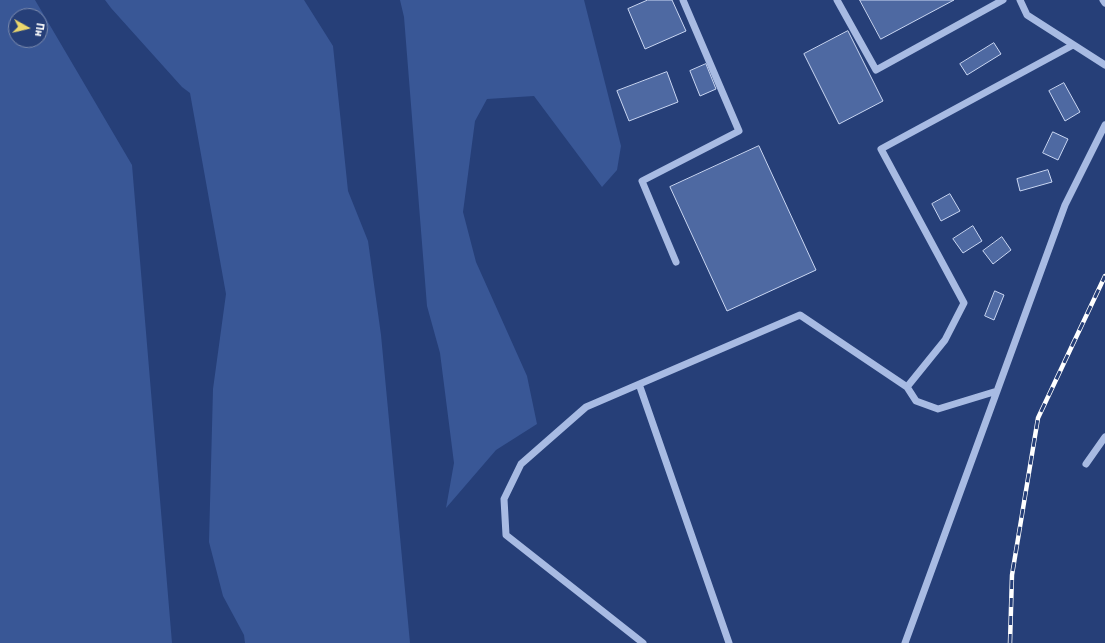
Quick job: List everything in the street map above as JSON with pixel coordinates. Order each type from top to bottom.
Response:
[{"type":"street","points":[[676,262],[642,181],[739,131],[683,0]]},
{"type":"street","points":[[837,0],[876,70],[1003,0]]},
{"type":"street","points":[[1020,0],[1027,16],[1105,65]]},
{"type":"street","points":[[907,387],[945,340],[964,303],[881,149],[1074,45]]},
{"type":"street","points":[[905,643],[1065,206],[1105,126]]},
{"type":"street","points":[[643,643],[506,535],[504,499],[521,464],[586,407],[800,315],[907,387],[916,401],[938,409],[997,391]]},
{"type":"street","points":[[639,384],[728,643]]},
{"type":"street","points":[[1086,464],[1105,437]]},
{"type":"shaded area","points":[[0,0],[35,0],[40,8],[8,8],[8,48],[48,48],[48,22],[132,165],[172,643],[0,643]]},
{"type":"shaded area","points":[[105,0],[304,0],[333,46],[348,191],[368,241],[381,335],[410,643],[245,643],[244,635],[223,596],[209,542],[213,389],[226,294],[190,93],[182,87]]},
{"type":"shaded area","points":[[400,0],[584,0],[621,146],[617,170],[602,187],[534,96],[487,99],[475,121],[463,212],[476,262],[527,376],[537,424],[496,450],[446,508],[454,463],[440,353],[427,306],[404,17]]},
{"type":"building","points":[[648,0],[672,0],[686,31],[645,49],[628,9]]},
{"type":"building","points":[[860,0],[954,0],[881,39]]},
{"type":"building","points":[[848,31],[883,101],[839,124],[804,54]]},
{"type":"building","points":[[994,43],[1001,54],[967,75],[960,64]]},
{"type":"building","points":[[706,64],[716,89],[700,96],[690,71]]},
{"type":"building","points":[[667,72],[678,102],[629,121],[617,91]]},
{"type":"building","points":[[1064,83],[1080,112],[1065,121],[1049,91]]},
{"type":"building","points":[[1053,132],[1068,139],[1058,160],[1043,153]]},
{"type":"building","points":[[759,146],[816,270],[727,311],[670,187]]},
{"type":"building","points":[[1048,170],[1052,182],[1020,191],[1017,179]]},
{"type":"building","points":[[950,194],[960,211],[941,221],[932,204]]},
{"type":"building","points":[[973,226],[982,241],[963,253],[953,239]]},
{"type":"building","points":[[1002,237],[1011,250],[993,264],[983,251]]},
{"type":"building","points":[[995,291],[1004,295],[994,320],[985,316]]},
{"type":"railway","points":[[1010,643],[1012,575],[1038,418],[1105,276]]}]
